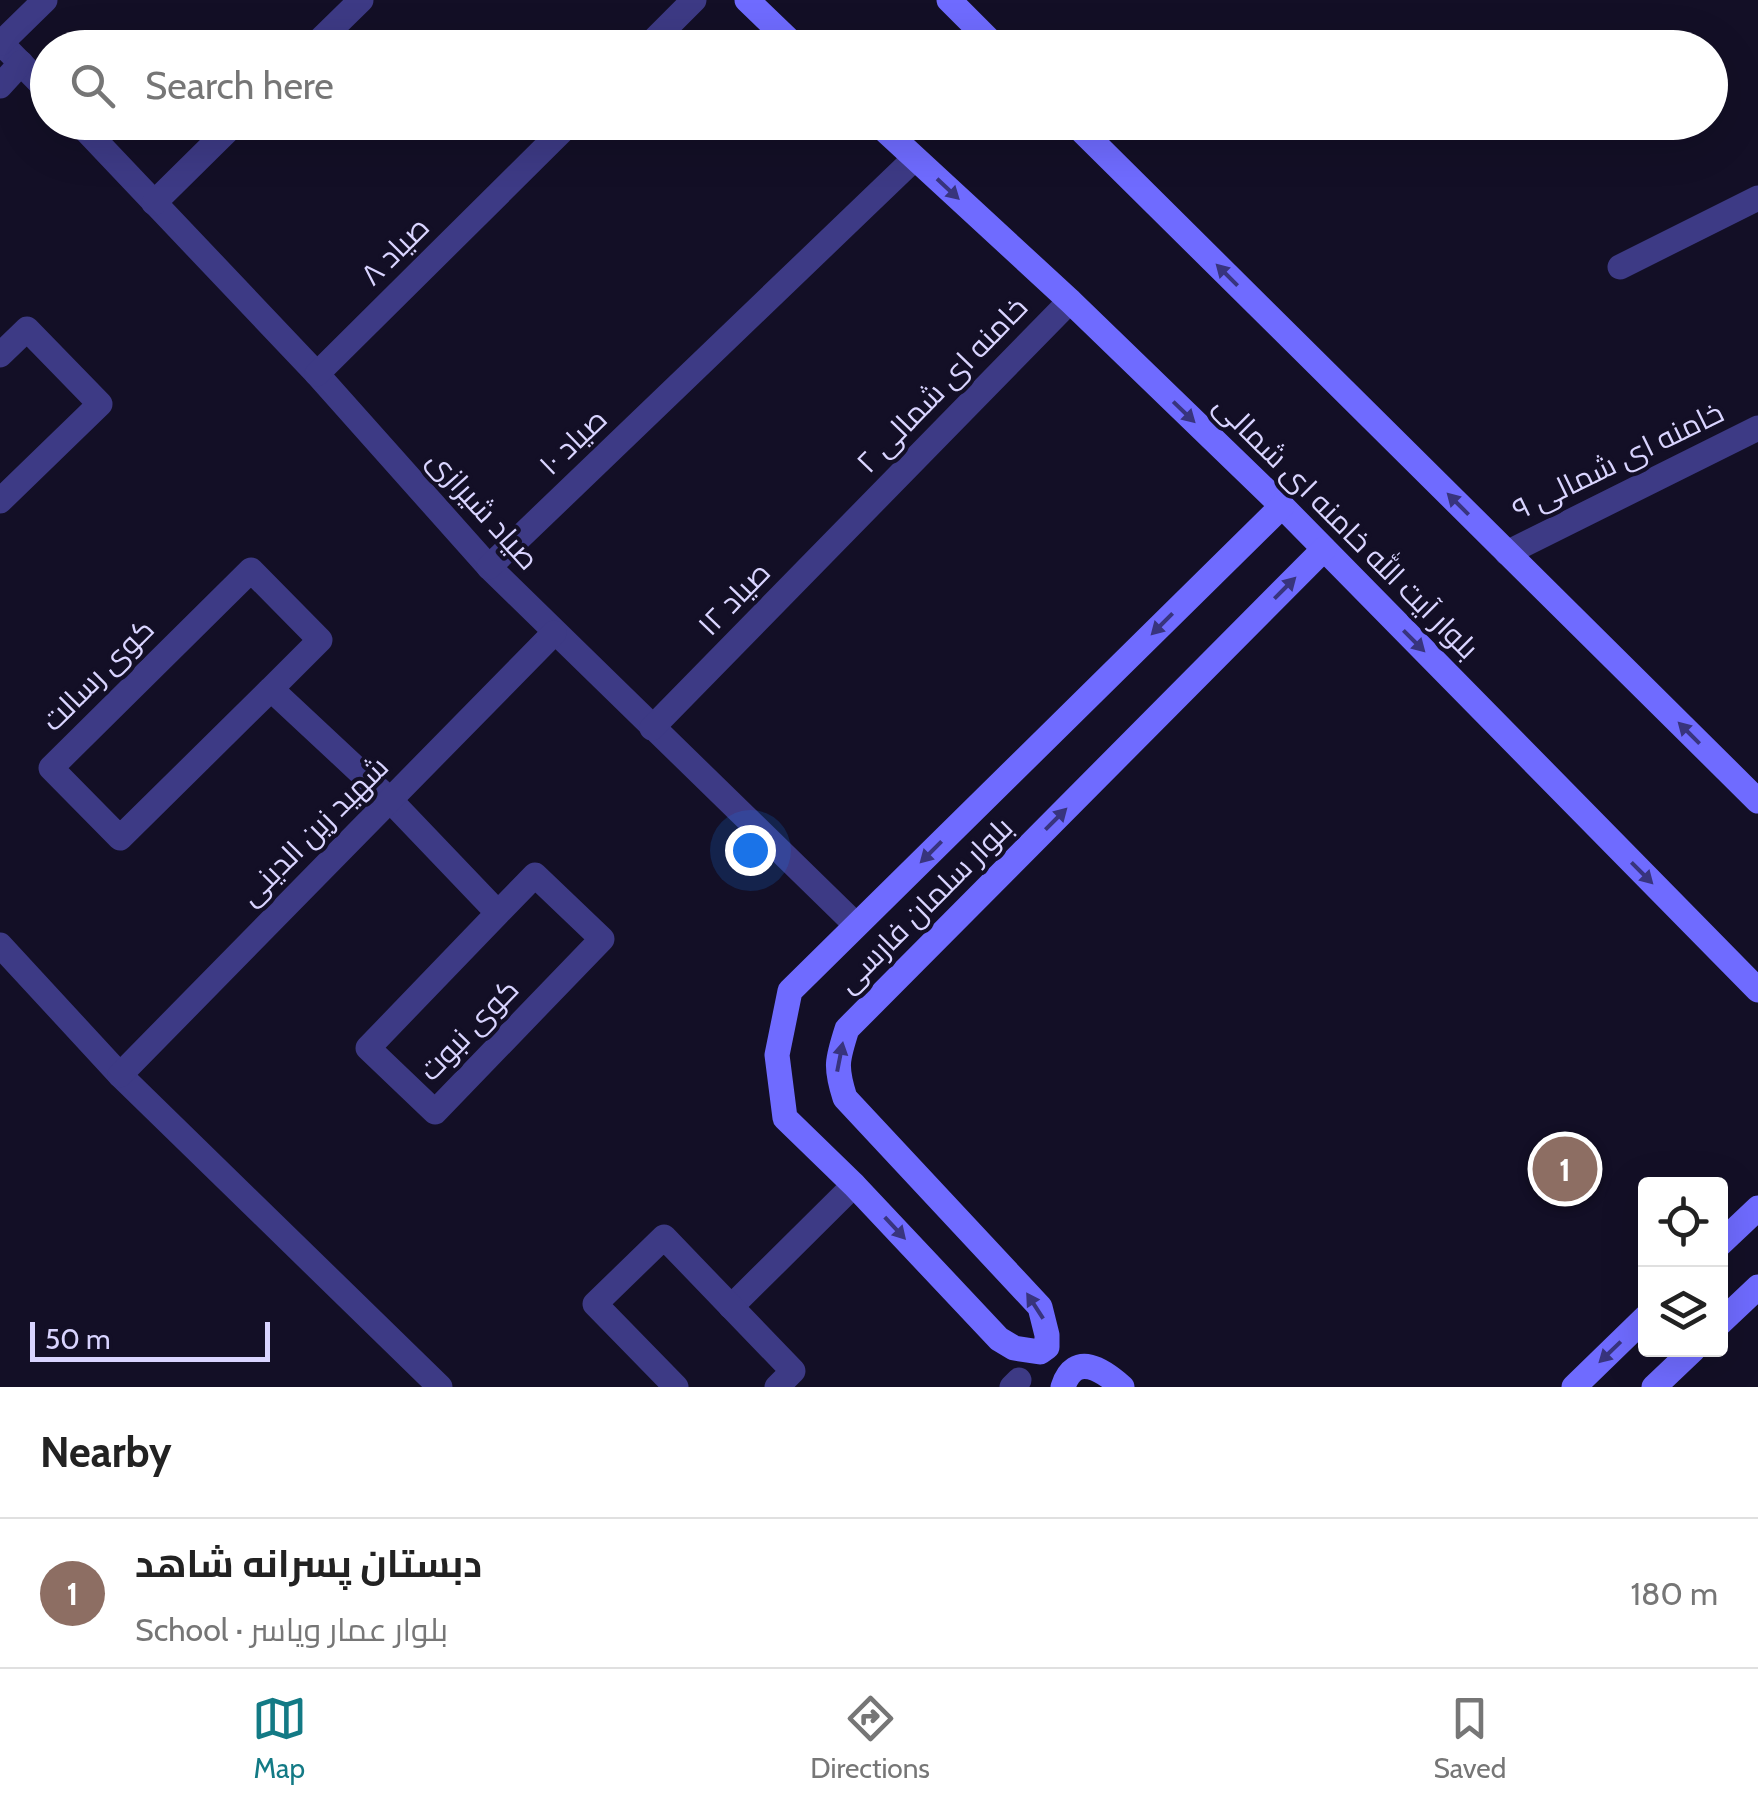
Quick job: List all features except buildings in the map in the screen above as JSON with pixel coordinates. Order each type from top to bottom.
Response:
[{"type":"street","points":[[30,72],[0,43],[46,0]]},
{"type":"street","points":[[664,30],[694,0]]},
{"type":"street","points":[[747,0],[778,30]]},
{"type":"street","points":[[949,0],[979,30]]},
{"type":"street","points":[[330,30],[358,3]]},
{"type":"street","points":[[0,86],[21,63]]},
{"type":"street","name":"صیاد شیرازی","points":[[95,140],[317,374],[489,568],[856,926]]},
{"type":"street","points":[[154,202],[218,140]]},
{"type":"street","name":"صیاد ۸","points":[[317,374],[553,140]]},
{"type":"street","name":"بلوار آیت الله خامنه ای شمالی","points":[[895,140],[1070,301],[1282,506],[1758,990]]},
{"type":"street","points":[[1091,140],[1758,801]]},
{"type":"street","name":"صیاد ۱۰","points":[[489,568],[914,158]]},
{"type":"street","points":[[1620,267],[1758,198]]},
{"type":"street","name":"خامنه ای شمالی ۲","points":[[861,515],[1070,301]]},
{"type":"street","points":[[0,355],[27,329],[100,404],[0,501]]},
{"type":"street","name":"خامنه ای شمالی ۹","points":[[1507,552],[1758,428]]},
{"type":"street","name":"بلوار سلمان فارسی","points":[[1282,506],[790,991],[777,1055],[785,1118],[854,1185],[998,1339],[1014,1348],[1040,1352],[1046,1346],[1048,1335],[1040,1307],[845,1098],[837,1073],[847,1029],[1324,549]]},
{"type":"street","name":"صیاد ۱۲","points":[[652,728],[861,515]]},
{"type":"street","name":"کوی رسالت","points":[[250,570],[320,640],[271,689],[120,838],[50,768],[250,570]]},
{"type":"street","name":"شهید زین الدینی","points":[[120,1075],[554,633]]},
{"type":"street","points":[[271,689],[390,800],[498,913]]},
{"type":"street","name":"کوی نبوت","points":[[535,875],[602,939],[435,1112],[368,1048],[498,913],[535,875]]},
{"type":"street","points":[[0,945],[120,1075],[440,1387]]},
{"type":"street","points":[[731,1307],[854,1185]]},
{"type":"street","points":[[1728,1236],[1758,1208]]},
{"type":"street","points":[[676,1387],[595,1304],[664,1237],[793,1371],[777,1387]]},
{"type":"street","points":[[1728,1315],[1758,1287]]},
{"type":"street","points":[[1574,1387],[1638,1325]]},
{"type":"street","points":[[1654,1387],[1686,1357]]},
{"type":"street","points":[[1063,1387],[1071,1372],[1094,1367],[1122,1387]]},
{"type":"place","name":"دبستان پسرانه شاهد","points":[[1565,1169]]}]
